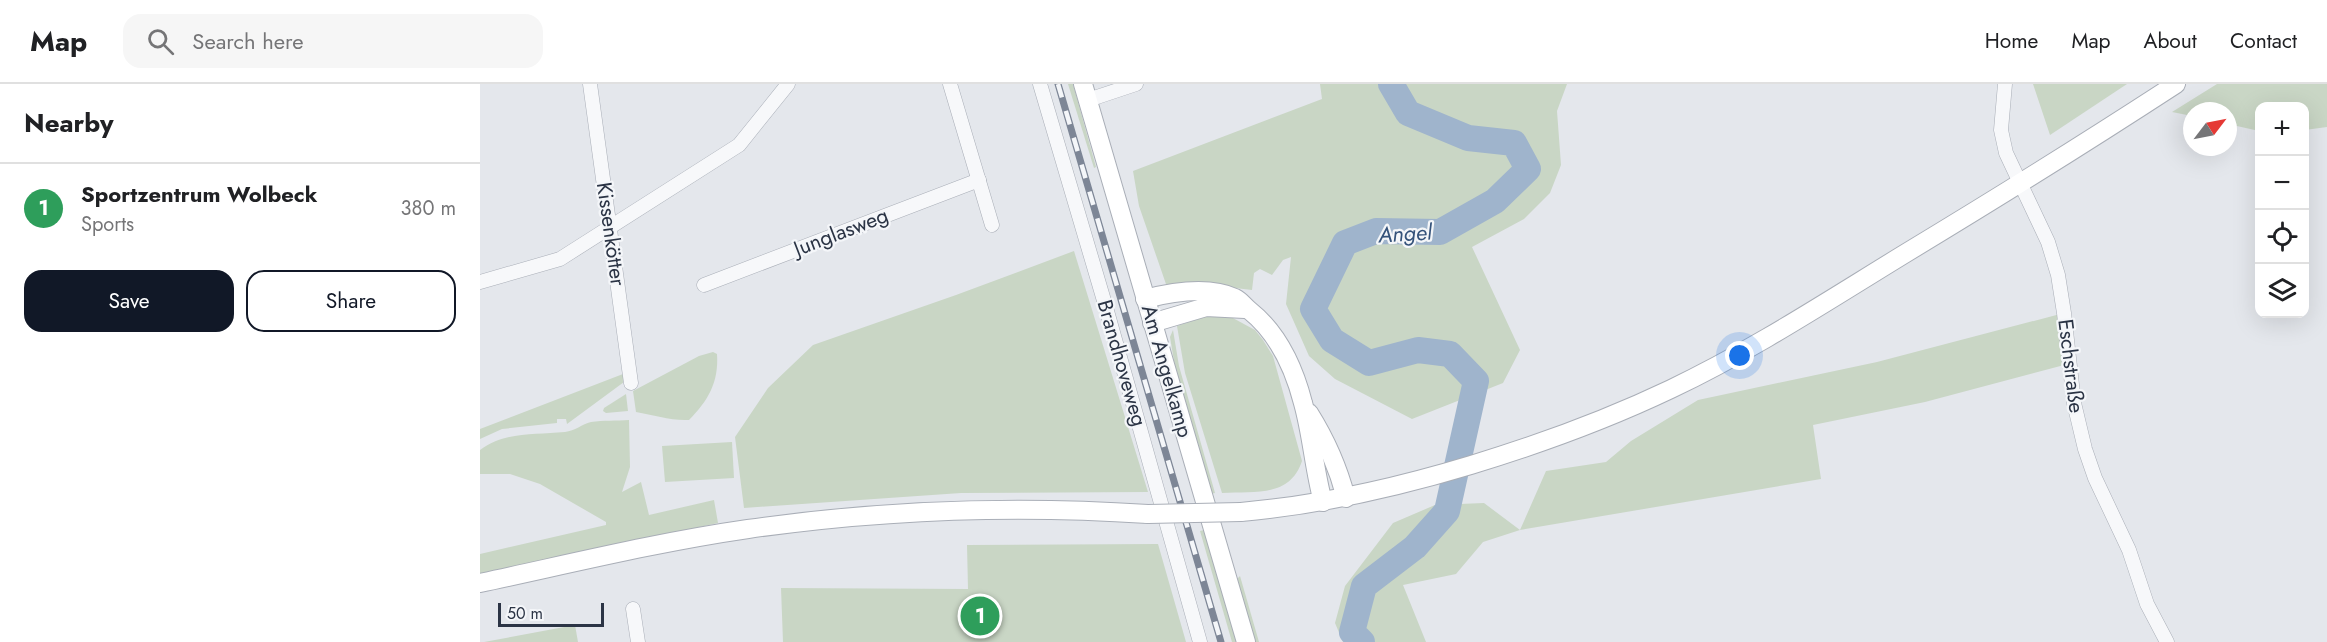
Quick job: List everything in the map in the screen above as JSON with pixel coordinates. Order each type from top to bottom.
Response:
[{"type":"main road","points":[[480,583],[746,529],[841,518],[992,508],[1148,514],[1241,512],[1323,502],[1385,490],[1529,447],[1607,419],[1673,388],[1751,347],[2176,84]]},
{"type":"main road","name":"Am Angelkamp","points":[[1085,92],[1246,642]]},
{"type":"main road","points":[[1145,299],[1166,294],[1209,292],[1238,299],[1263,321],[1278,341],[1303,404],[1323,435],[1339,470],[1346,498]]},
{"type":"main road","points":[[1152,323],[1206,307],[1247,309]]},
{"type":"main road","points":[[1303,404],[1323,502]]},
{"type":"street","name":"Kissenkötter","points":[[590,84],[631,383]]},
{"type":"street","points":[[480,282],[560,258],[739,145],[788,84]]},
{"type":"street","points":[[950,84],[992,225]]},
{"type":"street","name":"Brandhoveweg","points":[[1040,84],[1105,304],[1200,642]]},
{"type":"street","name":"Am Angelkamp","points":[[1085,92],[1136,84]]},
{"type":"street","name":"Eschstraße","points":[[2005,84],[2001,130],[2006,153],[2048,242],[2058,275],[2074,403],[2085,449],[2095,478],[2128,550],[2147,604],[2167,642]]},
{"type":"street","name":"Junglasweg","points":[[704,285],[979,180]]},
{"type":"street","points":[[633,609],[638,642]]},
{"type":"green space","points":[[1068,84],[1073,84],[1096,167],[1094,168]]},
{"type":"green space","points":[[1320,84],[1567,84],[1557,111],[1561,165],[1550,193],[1524,219],[1472,247],[1520,350],[1503,383],[1412,419],[1335,379],[1309,356],[1286,304],[1291,257],[1283,260],[1272,275],[1260,269],[1254,273],[1252,290],[1201,284],[1167,287],[1139,206],[1133,171],[1322,99]]},
{"type":"green space","points":[[2033,84],[2127,84],[2050,135]]},
{"type":"green space","points":[[2217,84],[2327,84],[2327,127],[2309,129],[2309,102],[2255,102],[2255,130],[2237,126],[2237,102],[2188,102]]},
{"type":"green space","points":[[2183,105],[2183,114],[2172,112]]},
{"type":"green space","points":[[1074,251],[1148,492],[961,493],[744,508],[735,437],[768,388],[813,345]]},
{"type":"green space","points":[[2064,313],[2068,364],[1925,402],[1813,425],[1821,479],[1520,530],[1546,471],[1606,462],[1631,441],[1698,400],[1877,362]]},
{"type":"green space","points":[[1203,317],[1231,317],[1255,330],[1273,356],[1302,461],[1296,473],[1280,487],[1258,492],[1222,493],[1185,373],[1177,326]]},
{"type":"green space","points":[[1173,330],[1179,366],[1215,493],[1211,494],[1175,367],[1170,337]]},
{"type":"green space","points":[[713,352],[717,354],[714,382],[702,406],[689,420],[669,419],[636,412],[633,391],[699,356]]},
{"type":"green space","points":[[623,374],[624,382],[567,424],[566,419],[557,419],[557,423],[502,429],[480,439],[480,429]]},
{"type":"green space","points":[[626,394],[628,411],[606,413],[603,411],[604,408]]},
{"type":"green space","points":[[629,420],[630,467],[622,492],[641,482],[649,515],[714,500],[718,523],[480,575],[480,554],[606,525],[606,522],[540,484],[510,474],[480,474],[480,450],[510,437],[569,431],[591,422]]},
{"type":"green space","points":[[732,442],[734,478],[665,482],[662,446]]},
{"type":"green space","points":[[1484,503],[1520,530],[1483,542],[1456,574],[1403,585],[1426,642],[1343,642],[1335,623],[1345,586],[1393,523],[1435,505]]},
{"type":"green space","points":[[1204,530],[1237,642],[1232,642],[1200,531]]},
{"type":"green space","points":[[1158,544],[1186,642],[783,642],[781,588],[968,589],[967,545]]},
{"type":"green space","points":[[1240,576],[1259,642],[1255,642],[1236,580]]},
{"type":"green space","points":[[575,625],[578,642],[484,642]]},
{"type":"waterway","name":"Angel","points":[[1362,642],[1352,632],[1364,586],[1415,547],[1447,511],[1476,381],[1450,354],[1418,350],[1369,363],[1332,340],[1313,309],[1345,243],[1376,231],[1440,232],[1495,201],[1528,169],[1514,143],[1468,138],[1408,113],[1391,84]]},
{"type":"railway","points":[[1058,84],[1221,642]]},
{"type":"place","name":"Sportzentrum Wolbeck","points":[[980,616]]}]
